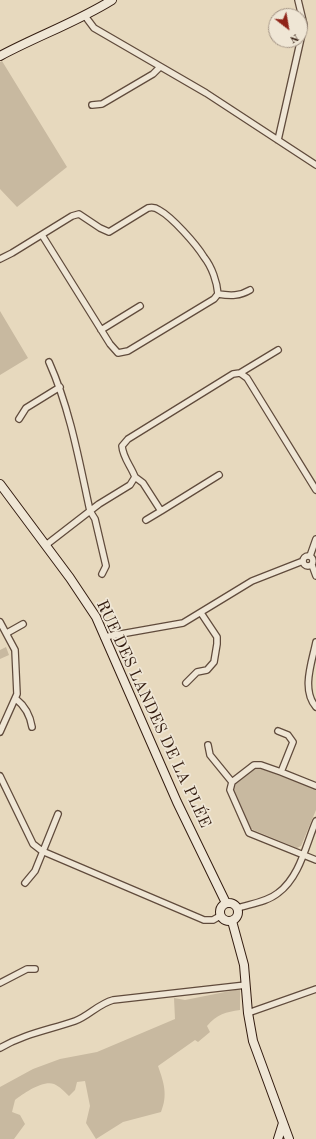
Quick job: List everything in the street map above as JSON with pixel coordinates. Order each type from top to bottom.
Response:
[{"type":"street","points":[[0,56],[85,16],[112,0]]},
{"type":"street","points":[[278,140],[304,25],[298,0]]},
{"type":"street","points":[[85,16],[94,28],[160,67],[316,165]]},
{"type":"street","points":[[92,105],[102,104],[153,74],[160,67]]},
{"type":"street","points":[[0,259],[72,216],[79,214],[100,228],[110,232],[148,208],[153,207],[171,220],[205,257],[218,287],[218,294],[214,299],[123,353],[118,353],[114,350],[101,330],[42,235]]},
{"type":"street","points":[[218,294],[243,294],[250,290]]},
{"type":"street","points":[[101,330],[140,306]]},
{"type":"street","points":[[46,545],[90,511],[130,485],[134,477],[132,470],[123,455],[122,446],[128,439],[233,374],[240,373],[278,350]]},
{"type":"street","points":[[49,362],[69,413],[90,511],[95,519],[106,566],[102,574]]},
{"type":"street","points":[[240,373],[247,378],[316,490]]},
{"type":"street","points":[[19,419],[26,408],[60,387]]},
{"type":"street","points":[[146,520],[219,475]]},
{"type":"street","points":[[134,477],[143,482],[161,511]]},
{"type":"street","name":"RUE DES LANDES DE LA PLÉE","points":[[0,484],[86,600],[180,808],[226,903]]},
{"type":"street","points":[[316,539],[313,560],[316,576]]},
{"type":"street","points":[[104,637],[184,623],[257,578],[303,561],[305,557],[313,560]]},
{"type":"street","points":[[303,561],[306,565],[313,560]]},
{"type":"street","points":[[186,682],[197,672],[207,670],[214,662],[218,644],[217,637],[201,613]]},
{"type":"street","points":[[0,622],[14,646],[17,658],[16,699],[0,732]]},
{"type":"street","points":[[7,633],[23,624]]},
{"type":"street","points":[[316,642],[308,688],[310,701],[316,707]]},
{"type":"street","points":[[16,699],[22,704],[31,718],[32,727]]},
{"type":"street","points":[[278,731],[288,735],[293,742],[281,772]]},
{"type":"street","points":[[208,745],[210,755],[232,782]]},
{"type":"street","points":[[316,786],[281,772],[260,765],[254,765],[232,782],[230,790],[248,833],[316,860]]},
{"type":"street","points":[[0,776],[2,783],[33,844],[42,851],[204,920],[213,920],[220,916]]},
{"type":"street","points":[[25,883],[34,871],[58,814]]},
{"type":"street","points":[[238,908],[277,894],[289,883],[303,855],[316,821]]},
{"type":"street","points":[[226,903],[232,903],[238,908],[237,917],[232,921],[224,920],[220,916],[220,909],[226,903]]},
{"type":"street","points":[[232,921],[240,947],[253,1042],[289,1139]]},
{"type":"street","points":[[0,983],[27,969],[35,969]]},
{"type":"street","points":[[0,1048],[16,1039],[76,1021],[103,1003],[112,1000],[246,985]]},
{"type":"street","points":[[248,1014],[316,989]]},
{"type":"street","points":[[278,1139],[283,1123]]},
{"type":"shaded area","points":[[2,61],[67,167],[17,207],[0,189],[0,62]]},
{"type":"shaded area","points":[[0,311],[28,358],[0,375]]},
{"type":"shaded area","points":[[6,647],[9,655],[0,659],[0,650]]},
{"type":"shaded area","points":[[255,766],[316,790],[316,810],[301,846],[297,848],[251,829],[233,790],[235,783]]},
{"type":"shaded area","points":[[240,989],[240,1010],[218,1016],[207,1026],[210,1032],[198,1042],[195,1040],[158,1066],[165,1094],[161,1112],[123,1122],[96,1139],[86,1123],[90,1106],[85,1081],[77,1082],[75,1090],[69,1096],[62,1089],[50,1083],[39,1085],[15,1100],[12,1112],[20,1115],[25,1124],[14,1139],[0,1139],[0,1087],[33,1069],[60,1059],[97,1052],[175,1019],[174,998],[185,1000]]}]
